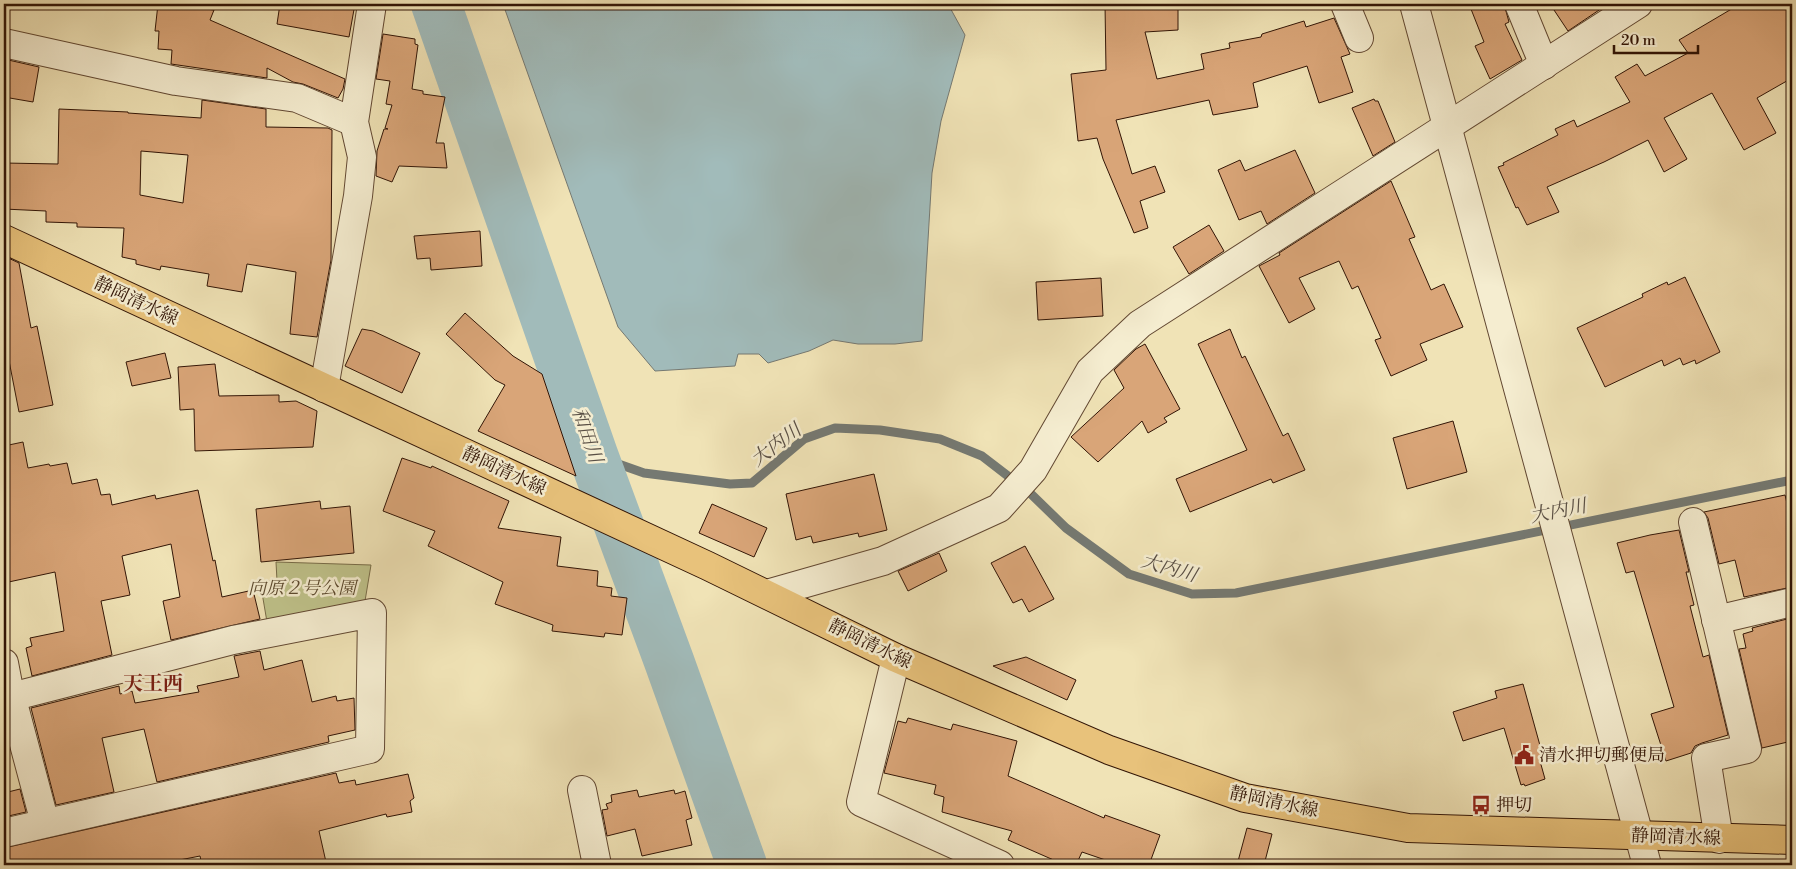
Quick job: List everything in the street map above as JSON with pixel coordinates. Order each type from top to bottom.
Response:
[{"type":"main road","name":"静岡清水線","points":[[4,239],[768,594],[896,658],[1109,750],[1245,798],[1408,828],[1792,840]]},
{"type":"street","points":[[324,388],[358,196],[362,157],[354,122],[372,4]]},
{"type":"street","points":[[1345,4],[1359,38]]},
{"type":"street","points":[[1414,4],[1647,865]]},
{"type":"street","points":[[1519,4],[1544,64]]},
{"type":"street","points":[[768,594],[883,561],[998,508],[1034,470],[1090,371],[1140,324],[1638,4]]},
{"type":"street","points":[[4,43],[176,81],[297,98],[354,122]]},
{"type":"street","points":[[1693,522],[1747,749],[1706,758],[1719,839]]},
{"type":"street","points":[[1716,620],[1792,602]]},
{"type":"street","points":[[4,833],[370,749],[372,613],[7,683],[45,823]]},
{"type":"street","points":[[896,658],[862,802],[1000,865]]},
{"type":"street","points":[[582,790],[597,865]]},
{"type":"green space","name":"向原２号公園","points":[[276,562],[371,565],[365,601],[267,622],[260,581],[277,581]]},
{"type":"water","points":[[503,4],[948,4],[965,35],[941,121],[932,173],[922,341],[895,344],[858,344],[833,340],[809,351],[768,363],[759,354],[738,354],[735,366],[655,371],[618,327]]},
{"type":"building","points":[[158,4],[188,4],[188,7],[214,10],[210,20],[345,79],[343,89],[338,98],[293,82],[267,68],[267,78],[171,64],[172,50],[158,49],[159,31],[155,31]]},
{"type":"building","points":[[280,4],[355,4],[349,37],[277,24]]},
{"type":"building","points":[[1105,4],[1178,4],[1178,30],[1145,32],[1157,79],[1204,69],[1201,54],[1230,48],[1229,43],[1261,37],[1262,34],[1304,21],[1306,27],[1334,18],[1350,54],[1341,57],[1353,92],[1319,103],[1307,66],[1253,83],[1258,107],[1213,115],[1209,100],[1116,120],[1132,174],[1155,166],[1165,192],[1140,201],[1148,228],[1134,233],[1103,159],[1097,138],[1078,141],[1071,74],[1106,70]]},
{"type":"building","points":[[1469,4],[1504,4],[1509,22],[1505,24],[1522,60],[1490,79],[1475,46],[1484,42]]},
{"type":"building","points":[[1550,4],[1608,4],[1568,31]]},
{"type":"building","points":[[1740,4],[1792,4],[1792,78],[1757,98],[1776,133],[1744,150],[1712,93],[1664,118],[1687,159],[1664,172],[1648,140],[1547,187],[1559,212],[1527,225],[1518,207],[1516,208],[1498,167],[1558,135],[1555,129],[1574,120],[1577,127],[1630,102],[1615,77],[1637,64],[1645,76],[1688,53],[1679,40]]},
{"type":"building","points":[[383,34],[415,39],[415,44],[418,45],[412,89],[423,91],[423,94],[445,97],[436,143],[444,143],[447,168],[399,166],[392,182],[376,176],[377,151],[384,129],[388,129],[385,128],[392,105],[386,104],[390,81],[376,79]]},
{"type":"building","points":[[4,59],[39,67],[33,102],[4,97]]},
{"type":"building","points":[[1374,99],[1378,101],[1395,142],[1373,156],[1352,108]]},
{"type":"building","points":[[202,100],[266,109],[266,127],[328,128],[332,130],[331,260],[317,337],[290,334],[296,272],[247,264],[242,292],[207,286],[209,274],[161,266],[160,270],[136,264],[136,260],[122,257],[124,228],[77,227],[77,223],[46,222],[46,211],[4,209],[4,163],[58,164],[59,109],[201,118]],"holes":[[[141,151],[188,155],[183,203],[140,195]]]},
{"type":"building","points":[[1295,150],[1315,193],[1267,224],[1261,211],[1239,220],[1218,170],[1240,160],[1245,171]]},
{"type":"building","points":[[1391,181],[1415,237],[1409,239],[1431,290],[1444,284],[1463,327],[1420,344],[1427,360],[1391,376],[1375,340],[1381,338],[1358,286],[1352,289],[1339,261],[1299,278],[1315,309],[1289,323],[1259,266],[1280,255],[1279,253]]},
{"type":"building","points":[[1209,225],[1224,251],[1189,274],[1173,247]]},
{"type":"building","points":[[480,231],[482,266],[431,270],[430,258],[417,259],[414,236]]},
{"type":"building","points":[[4,256],[19,263],[31,328],[37,326],[53,405],[19,412],[4,335]]},
{"type":"building","points":[[1685,277],[1720,352],[1696,364],[1695,360],[1683,365],[1680,358],[1664,366],[1662,360],[1605,387],[1577,328],[1643,297],[1642,294],[1667,282],[1668,285]]},
{"type":"building","points":[[1101,278],[1103,316],[1038,320],[1036,282]]},
{"type":"building","points":[[465,313],[513,356],[542,374],[576,476],[478,431],[505,385],[495,380],[446,334]]},
{"type":"building","points":[[362,329],[373,331],[420,353],[402,393],[345,366]]},
{"type":"building","points":[[1230,329],[1242,358],[1245,356],[1283,436],[1288,433],[1305,470],[1273,483],[1271,479],[1190,512],[1176,479],[1247,450],[1198,344]]},
{"type":"building","points":[[1145,344],[1180,409],[1164,418],[1167,422],[1148,433],[1142,421],[1098,462],[1071,437],[1124,388],[1114,370],[1136,349]]},
{"type":"building","points":[[165,353],[171,378],[132,386],[126,362]]},
{"type":"building","points":[[215,364],[219,396],[279,395],[279,402],[296,401],[317,411],[313,447],[195,451],[194,409],[180,410],[178,367]]},
{"type":"building","points":[[1453,421],[1467,472],[1407,489],[1393,438]]},
{"type":"building","points":[[23,442],[28,468],[67,463],[72,484],[97,479],[101,495],[110,494],[112,505],[155,495],[156,499],[198,490],[222,597],[253,590],[260,619],[171,640],[163,601],[180,597],[171,544],[122,556],[130,595],[101,601],[112,655],[32,676],[26,648],[32,646],[30,638],[64,631],[55,572],[4,583],[4,446]]},
{"type":"building","points":[[402,458],[431,468],[432,466],[509,501],[498,528],[561,537],[557,566],[598,571],[597,586],[612,588],[611,596],[627,598],[622,635],[605,633],[604,637],[552,631],[553,625],[495,604],[503,582],[428,546],[435,531],[383,511]]},
{"type":"building","points":[[874,474],[887,530],[859,537],[858,533],[813,543],[811,536],[796,540],[786,494]]},
{"type":"building","points":[[1785,495],[1792,523],[1792,587],[1744,597],[1735,560],[1719,564],[1708,518],[1704,512]]},
{"type":"building","points":[[320,501],[321,509],[350,506],[354,553],[261,562],[256,509]]},
{"type":"building","points":[[712,504],[767,528],[754,557],[699,533]]},
{"type":"building","points":[[1679,530],[1689,572],[1686,572],[1694,605],[1690,606],[1703,657],[1709,655],[1728,735],[1702,743],[1695,746],[1691,753],[1666,761],[1651,714],[1674,707],[1634,571],[1626,573],[1617,543]]},
{"type":"building","points":[[1025,546],[1054,599],[1029,612],[1022,599],[1013,603],[991,563]]},
{"type":"building","points":[[939,553],[947,571],[908,591],[898,571]]},
{"type":"building","points":[[1787,619],[1792,638],[1792,741],[1762,748],[1739,649],[1746,648],[1743,634],[1753,631],[1752,628]]},
{"type":"building","points":[[260,651],[264,670],[302,660],[312,702],[336,696],[337,701],[354,698],[355,730],[328,736],[329,742],[157,782],[144,729],[102,738],[114,792],[56,805],[31,708],[119,686],[120,694],[132,691],[135,703],[199,692],[197,686],[239,677],[234,656]]},
{"type":"building","points":[[1026,657],[1076,680],[1067,700],[993,666]]},
{"type":"building","points":[[1523,684],[1544,760],[1540,761],[1545,779],[1525,786],[1524,784],[1521,785],[1504,728],[1463,741],[1453,712],[1497,698],[1495,691]]},
{"type":"building","points":[[908,718],[951,730],[953,724],[1017,741],[1008,776],[1104,818],[1105,815],[1160,835],[1149,865],[1120,865],[1082,852],[1076,865],[1065,865],[1008,840],[1012,831],[942,812],[944,797],[934,794],[936,785],[884,773],[898,721],[906,723]]},
{"type":"building","points":[[336,773],[339,783],[355,780],[356,785],[408,774],[414,798],[410,801],[412,812],[387,817],[386,814],[319,831],[326,862],[311,865],[202,865],[200,856],[154,865],[4,865],[4,848]]},
{"type":"building","points":[[20,789],[26,812],[4,817],[4,793]]},
{"type":"building","points":[[637,790],[639,797],[674,790],[675,794],[685,791],[692,818],[686,820],[692,845],[642,856],[635,829],[607,836],[602,810],[608,809],[606,804],[612,802],[611,795]]},
{"type":"building","points":[[1247,828],[1272,834],[1264,865],[1237,865]]},
{"type":"waterway","name":"和田川","points":[[436,4],[593,455],[742,865]]},
{"type":"waterway","name":"大内川","points":[[593,455],[644,473],[730,484],[752,483],[804,439],[835,428],[880,430],[940,439],[982,456],[1030,493],[1066,528],[1129,574],[1192,594],[1236,593],[1792,480]]},
{"type":"place","name":"清水押切郵便局","points":[[1524,755]]},
{"type":"place","name":"押切","points":[[1481,805]]},
{"type":"district","name":"天王西","points":[[153,684]]}]
